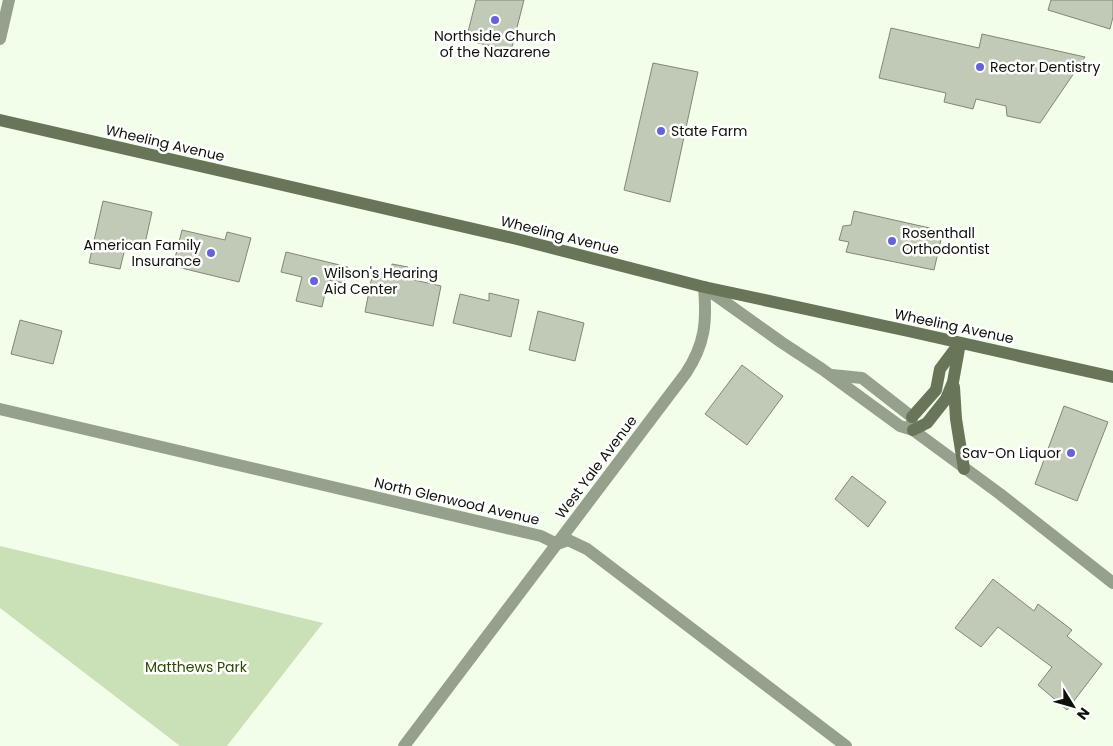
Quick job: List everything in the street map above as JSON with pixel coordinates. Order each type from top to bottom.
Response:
[{"type":"main road","name":"Wheeling Avenue","points":[[0,120],[517,239],[704,287],[1113,377]]},
{"type":"main road","points":[[913,430],[927,423],[946,399],[953,382],[960,343]]},
{"type":"main road","points":[[912,417],[936,390],[940,368],[960,343]]},
{"type":"main road","points":[[953,382],[956,419],[964,468]]},
{"type":"street","points":[[0,39],[9,0]]},
{"type":"street","points":[[704,287],[900,426],[913,430],[1000,494],[1113,583]]},
{"type":"street","name":"West Yale Avenue","points":[[404,746],[686,373],[695,359],[705,328],[704,287]]},
{"type":"street","points":[[829,374],[862,378],[912,417],[913,430]]},
{"type":"street","name":"North Glenwood Avenue","points":[[0,409],[541,536],[557,544],[568,540],[587,549],[846,746]]},
{"type":"green space","name":"Matthews Park","points":[[0,546],[323,623],[227,746],[180,746],[0,608]]},
{"type":"building","name":"Northside Church of the Nazarene","points":[[476,0],[524,0],[511,51],[466,40]]},
{"type":"building","points":[[1051,0],[1113,0],[1113,17],[1110,29],[1048,10]]},
{"type":"building","name":"Rector Dentistry","points":[[891,28],[979,48],[982,34],[1085,57],[1040,123],[1007,116],[1006,106],[976,99],[973,109],[944,102],[946,93],[879,78]]},
{"type":"building","name":"State Farm","points":[[653,63],[698,72],[670,202],[624,190]]},
{"type":"building","points":[[103,201],[152,212],[144,248],[126,244],[120,269],[89,263]]},
{"type":"building","name":"Rosenthall Orthodontist","points":[[854,211],[943,231],[934,270],[846,252],[849,242],[839,240],[843,226],[851,225]]},
{"type":"building","name":"American Family Insurance","points":[[182,230],[225,240],[227,232],[251,238],[239,282],[173,266]]},
{"type":"building","name":"Wilson's Hearing Aid Center","points":[[286,252],[348,267],[344,283],[328,280],[322,307],[296,301],[302,277],[281,272]]},
{"type":"building","points":[[392,264],[408,267],[405,278],[441,286],[433,326],[365,312],[373,271],[391,274]]},
{"type":"building","points":[[489,293],[519,300],[511,337],[453,323],[460,294],[489,301]]},
{"type":"building","points":[[538,311],[584,323],[575,361],[529,350]]},
{"type":"building","points":[[20,320],[62,331],[53,364],[11,354]]},
{"type":"building","points":[[742,365],[783,396],[747,445],[705,414]]},
{"type":"building","name":"Sav-On Liquor","points":[[1064,406],[1108,422],[1077,501],[1035,484]]},
{"type":"building","points":[[852,476],[886,502],[868,527],[835,499]]},
{"type":"building","points":[[993,579],[1034,611],[1038,604],[1072,630],[1067,636],[1102,664],[1067,710],[1038,685],[1052,667],[998,627],[981,647],[955,628]]},
{"type":"place","name":"Northside Church of the Nazarene","points":[[495,20]]},
{"type":"place","name":"Rector Dentistry","points":[[980,67]]},
{"type":"place","name":"State Farm","points":[[661,131]]},
{"type":"place","name":"Rosenthall Orthodontist","points":[[892,241]]},
{"type":"place","name":"American Family Insurance","points":[[211,253]]},
{"type":"place","name":"Wilson's Hearing Aid Center","points":[[314,281]]},
{"type":"place","name":"Sav-On Liquor","points":[[1071,453]]}]
